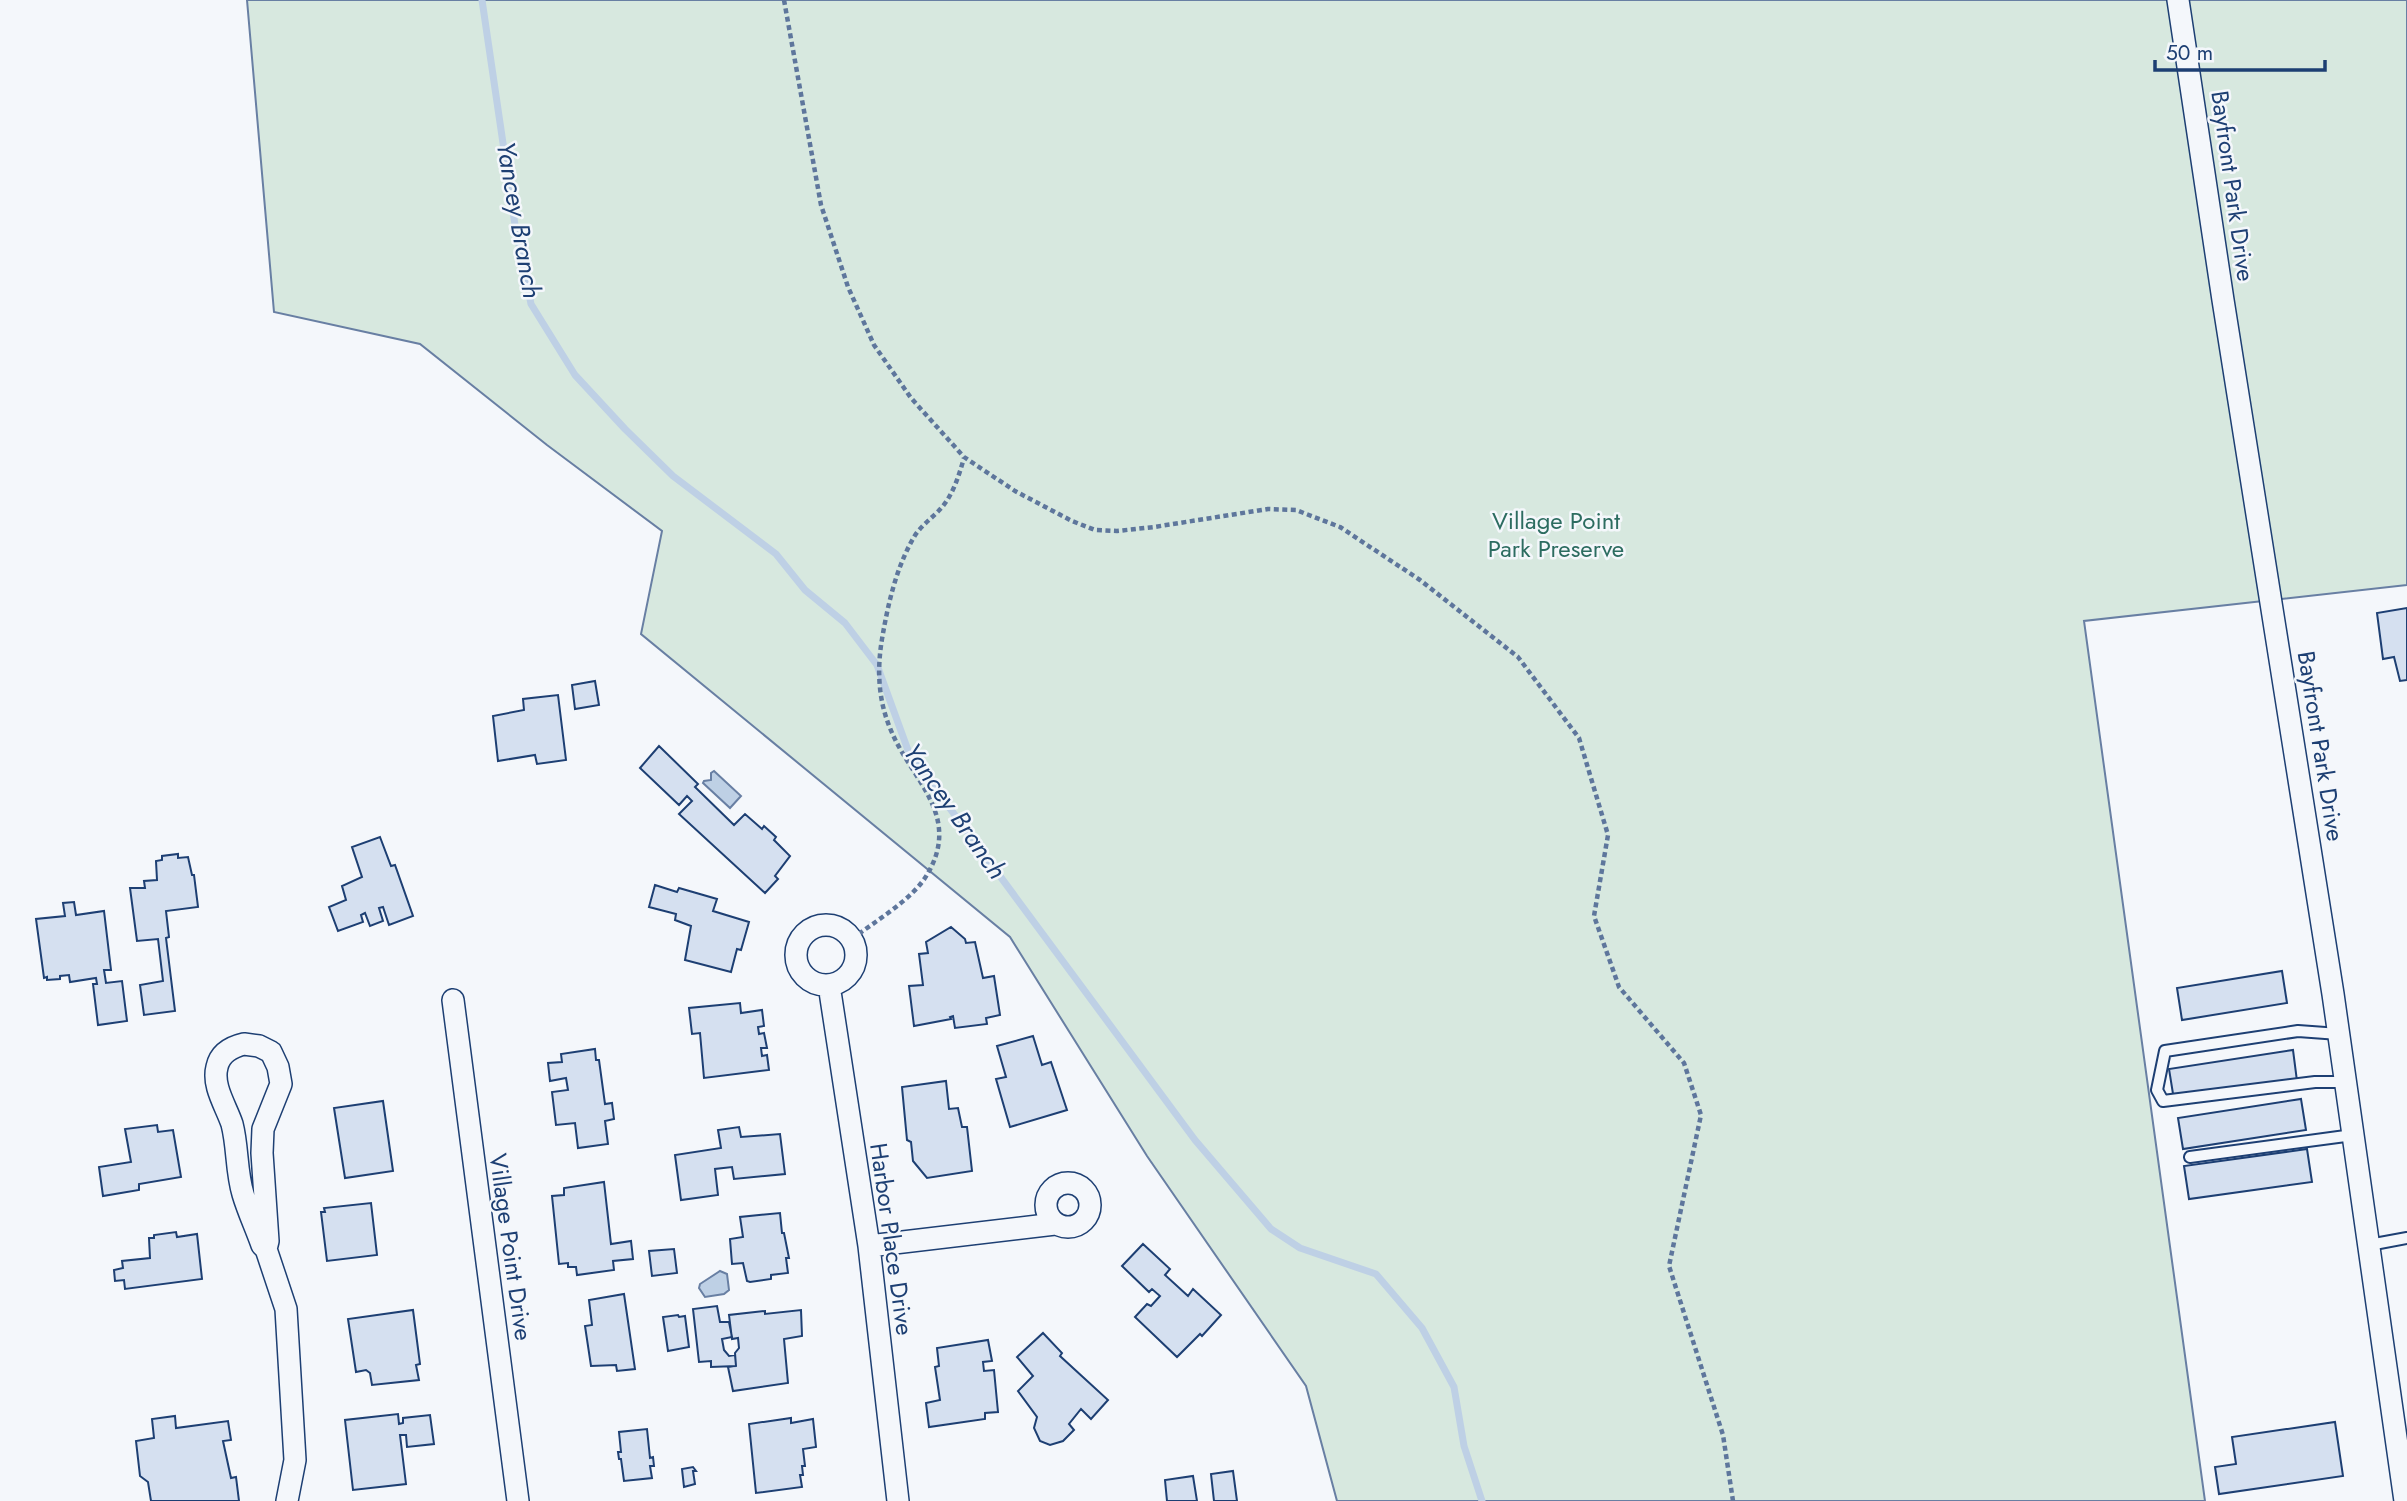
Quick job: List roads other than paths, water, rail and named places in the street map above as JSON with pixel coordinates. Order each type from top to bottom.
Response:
[{"type":"street","name":"Bayfront Park Drive","points":[[2178,0],[2339,1034],[2405,1501]]},
{"type":"street","points":[[825,925],[836,927],[852,939],[856,959],[847,977],[829,985],[810,981],[798,966],[796,957],[801,939],[808,932],[825,925]]},
{"type":"street","name":"Harbor Place Drive","points":[[829,985],[869,1246],[898,1501]]},
{"type":"street","name":"Village Point Drive","points":[[453,1000],[518,1501]]},
{"type":"street","points":[[266,1249],[268,1241],[261,1153],[263,1129],[281,1084],[278,1067],[271,1052],[259,1046],[244,1044],[232,1047],[220,1057],[216,1068],[216,1081],[237,1147],[242,1193],[262,1245],[266,1249],[286,1309],[295,1460],[301,1501]]},
{"type":"street","points":[[869,1246],[1055,1224]]},
{"type":"street","points":[[287,1501],[295,1460]]},
{"type":"lane","points":[[2339,1034],[2298,1031],[2165,1051],[2157,1090],[2163,1101],[2315,1082],[2346,1082]]},
{"type":"lane","points":[[2190,1157],[2353,1135]]},
{"type":"lane","points":[[2369,1245],[2407,1238]]},
{"type":"water","points":[[714,771],[741,796],[730,808],[703,783],[711,780],[711,773]]},
{"type":"water","points":[[720,1271],[727,1274],[729,1290],[724,1294],[705,1297],[699,1288],[700,1284]]},
{"type":"waterway","name":"Yancey Branch","points":[[482,0],[515,225],[531,304],[575,375],[673,476],[776,554],[805,590],[845,623],[877,665],[909,753],[1195,1140],[1271,1229],[1300,1248],[1376,1274],[1422,1328],[1454,1387],[1464,1446],[1482,1501]]},
{"type":"park label","name":"Village Point Park Preserve","points":[[1556,534]]}]
